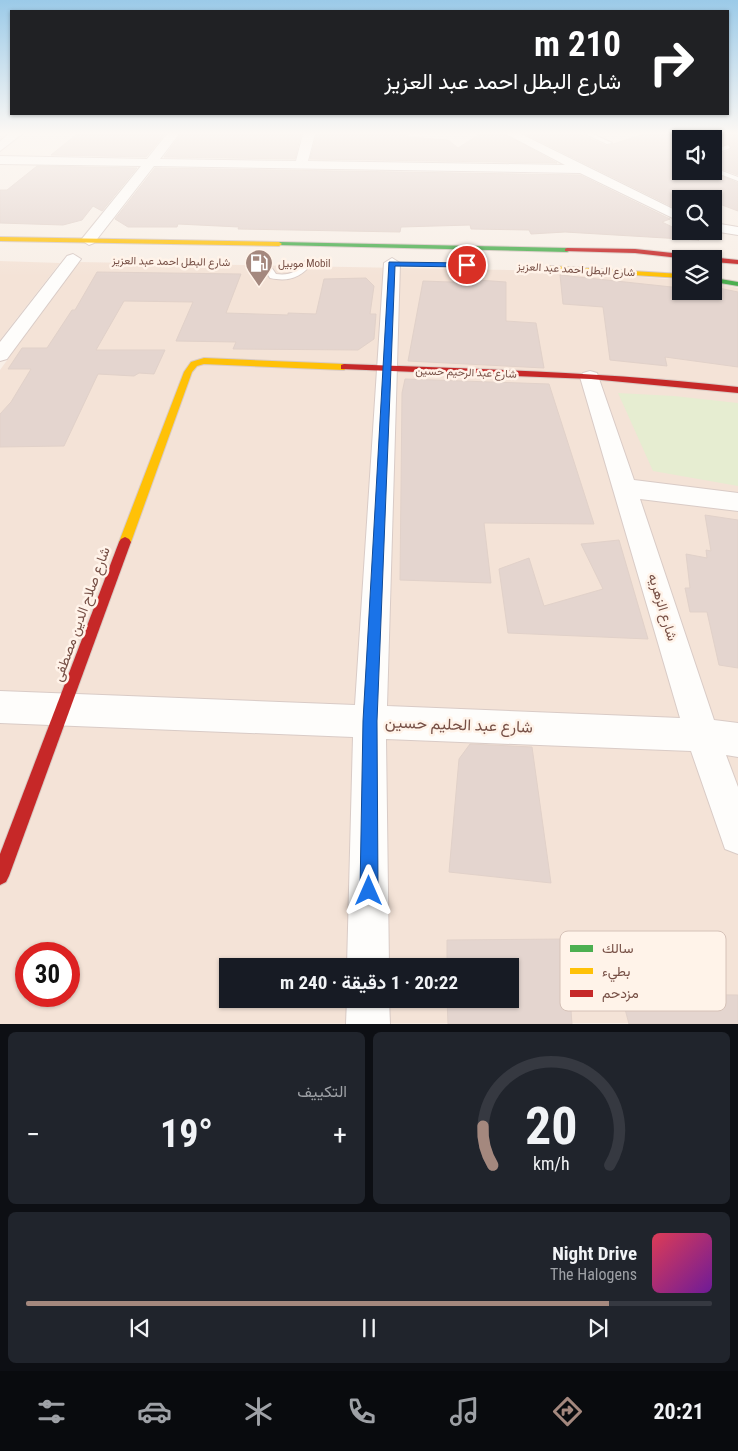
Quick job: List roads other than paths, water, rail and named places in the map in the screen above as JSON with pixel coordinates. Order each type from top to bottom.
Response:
[{"type":"main road","name":"شارع البطل احمد عبد العزيز","points":[[0,239],[635,251],[738,262]]},
{"type":"main road","points":[[71,259],[89,240]]},
{"type":"main road","points":[[260,263],[313,263]]},
{"type":"main road","name":"شارع البطل احمد عبد العزيز","points":[[540,267],[672,275]]},
{"type":"main road","points":[[722,281],[738,284]]},
{"type":"main road","name":"شارع عبد الرحيم حسين","points":[[194,364],[204,361],[590,377],[683,383],[738,390]]},
{"type":"main road","name":"شارع صلاح الدين مصطفى","points":[[0,876],[188,372],[194,364]]},
{"type":"street","points":[[89,240],[136,182]]},
{"type":"street","points":[[606,182],[672,214]]},
{"type":"street","points":[[722,228],[738,231]]},
{"type":"street","points":[[0,355],[71,259]]},
{"type":"street","points":[[368,958],[370,721],[392,263]]},
{"type":"street","name":"شارع الزهريه","points":[[590,377],[702,735],[738,836]]},
{"type":"street","points":[[626,488],[738,502]]},
{"type":"street","name":"شارع عبد الحليم حسين","points":[[0,707],[702,735],[738,740]]},
{"type":"street","points":[[368,1008],[368,1024]]},
{"type":"lane","points":[[260,263],[273,276],[284,278],[296,276],[313,263]]},
{"type":"place","name":"موبيل Mobil","points":[[259,287]]}]
